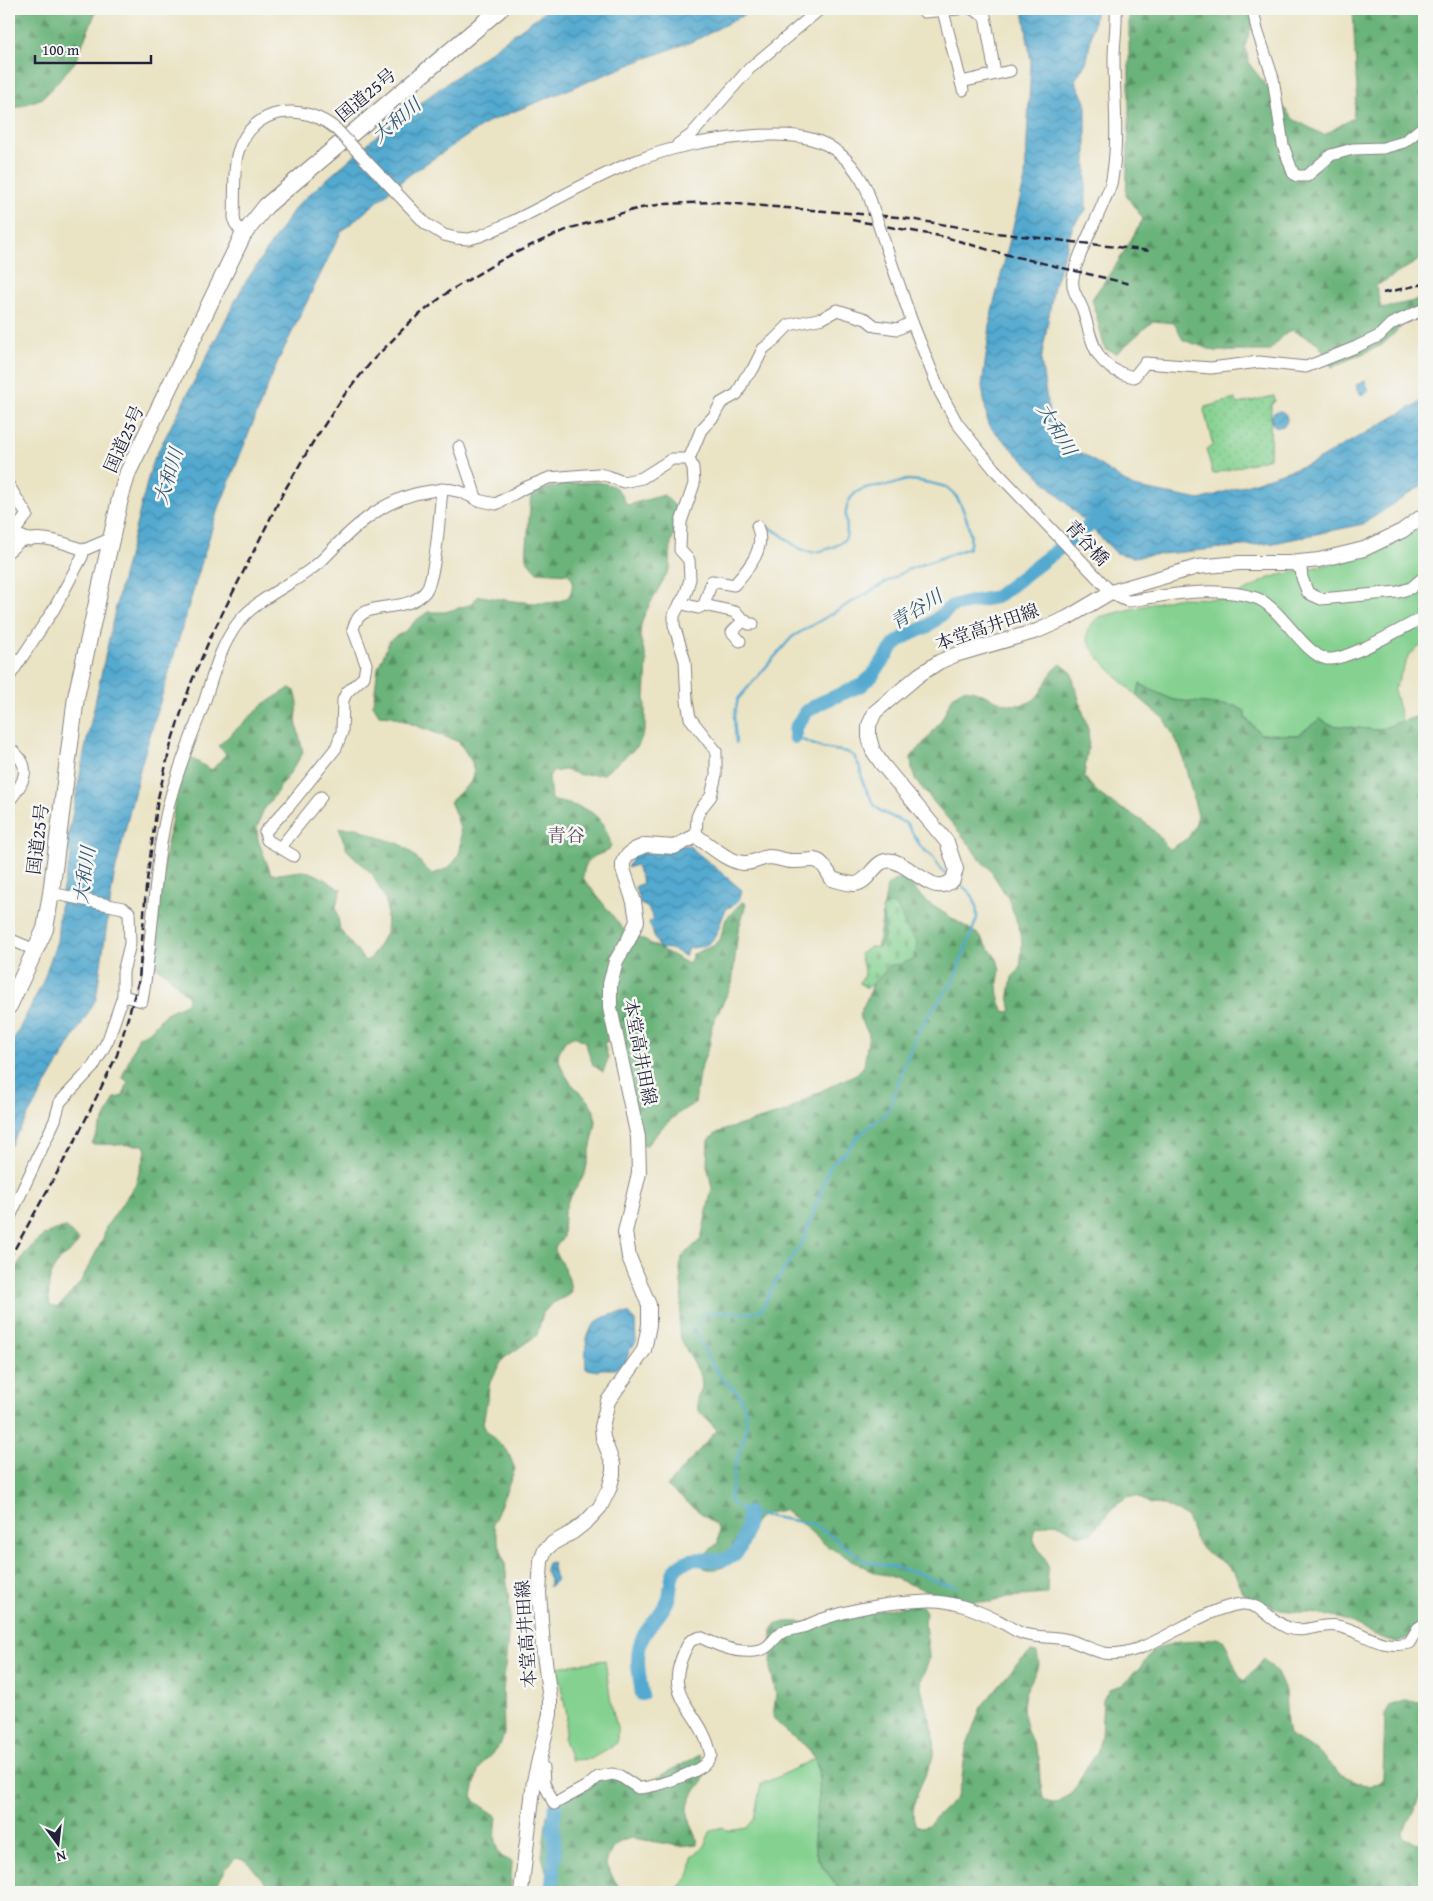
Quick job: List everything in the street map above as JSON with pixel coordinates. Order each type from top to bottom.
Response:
[{"type":"highway","name":"国道25号","points":[[9,1006],[58,894],[76,697],[128,472],[243,235],[266,206],[500,9]]},
{"type":"main road","name":"本堂高井田線","points":[[521,1892],[526,1839],[538,1758],[550,1714],[539,1593],[541,1561],[546,1550],[553,1543],[573,1532],[587,1521],[600,1507],[609,1489],[613,1475],[613,1464],[603,1438],[602,1426],[608,1401],[644,1350],[649,1325],[649,1305],[629,1257],[625,1232],[639,1173],[638,1138],[610,1008],[610,984],[616,960],[637,921],[634,902],[623,869],[627,856],[634,850],[646,845],[674,847],[696,836],[729,858],[742,863],[753,863],[775,857],[790,862],[813,859],[823,863],[832,879],[856,884],[865,879],[871,870],[884,861],[892,861],[902,864],[935,885],[943,885],[953,880],[956,869],[947,842],[873,751],[869,737],[869,725],[875,712],[919,675],[939,662],[955,655],[1037,630],[1067,618],[1107,589],[1197,567],[1238,563],[1290,563],[1319,560],[1364,549],[1402,531],[1424,515]]},
{"type":"street","points":[[243,235],[235,224],[234,217],[236,163],[239,148],[248,132],[269,116],[294,111],[318,116],[337,130],[426,224],[444,235],[456,238],[469,238],[492,232],[611,172],[644,157],[672,148],[691,134],[750,68],[820,9]]},
{"type":"street","points":[[922,9],[924,12],[958,9]]},
{"type":"street","points":[[972,9],[985,16],[995,74]]},
{"type":"street","points":[[1116,9],[1114,58],[1115,155],[1112,182],[1080,258],[1073,277],[1072,288],[1082,308],[1091,343],[1107,365],[1126,376],[1134,377],[1145,364],[1211,368],[1259,362],[1306,367],[1379,336],[1391,324],[1424,309]]},
{"type":"street","points":[[1253,9],[1257,30],[1273,78],[1283,145],[1292,173],[1297,176],[1307,176],[1331,155],[1354,148],[1383,148],[1404,142],[1424,126]]},
{"type":"street","points":[[943,11],[962,86],[995,74],[1010,71]]},
{"type":"street","name":"青谷橋","points":[[672,148],[709,140],[764,135],[810,138],[838,151],[858,172],[867,190],[912,322],[940,392],[957,423],[994,469],[1107,589]]},
{"type":"street","points":[[696,836],[697,817],[711,796],[716,775],[716,751],[690,718],[686,693],[685,661],[674,625],[674,615],[686,592],[690,579],[689,560],[680,550],[681,522],[694,484],[693,468],[689,459],[702,430],[714,416],[721,403],[737,394],[763,349],[789,325],[823,318],[837,310],[866,319],[875,326],[898,329],[912,322]]},
{"type":"street","points":[[459,447],[478,500]]},
{"type":"street","points":[[123,996],[142,1001],[147,977],[154,891],[169,804],[185,752],[223,648],[236,625],[256,606],[316,567],[347,534],[375,512],[393,501],[413,493],[442,489],[457,491],[478,500],[496,504],[524,488],[549,478],[598,474],[623,482],[642,478],[672,459],[689,459]]},
{"type":"street","points":[[9,486],[27,515],[16,529],[16,534],[30,540]]},
{"type":"street","points":[[294,856],[267,840],[265,832],[290,805],[336,748],[342,732],[343,700],[347,692],[364,676],[366,664],[353,629],[358,617],[370,610],[412,603],[426,591],[436,555],[442,489]]},
{"type":"street","points":[[704,605],[712,581],[734,585],[748,569],[758,550],[760,534],[757,526]]},
{"type":"street","points":[[9,551],[21,542],[38,538],[59,541],[84,550],[112,538]]},
{"type":"street","points":[[9,676],[54,609],[84,550]]},
{"type":"street","points":[[1290,563],[1301,569],[1302,578],[1308,593],[1321,599],[1398,592],[1410,588],[1424,577]]},
{"type":"street","points":[[1107,589],[1127,601],[1209,592],[1256,598],[1267,603],[1299,638],[1317,654],[1326,659],[1357,651],[1424,617]]},
{"type":"street","points":[[680,603],[698,608],[704,605],[735,612],[748,622],[732,632],[740,641]]},
{"type":"street","points":[[9,748],[23,761],[24,774],[16,792],[9,801]]},
{"type":"street","points":[[280,848],[321,797]]},
{"type":"street","points":[[9,1219],[55,1120],[60,1102],[93,1067],[108,1040],[123,996],[123,972],[130,944],[129,912],[123,908],[58,894]]},
{"type":"street","points":[[9,938],[35,950]]},
{"type":"street","points":[[538,1758],[544,1768],[544,1783],[554,1804],[589,1785],[598,1777],[612,1774],[620,1776],[638,1788],[669,1781],[700,1768],[711,1755],[703,1732],[687,1708],[677,1685],[676,1673],[690,1641],[700,1637],[726,1649],[755,1651],[769,1647],[782,1632],[787,1630],[802,1628],[820,1620],[857,1610],[893,1604],[929,1601],[954,1603],[998,1620],[1023,1634],[1068,1640],[1095,1651],[1107,1653],[1147,1646],[1213,1611],[1243,1604],[1254,1606],[1287,1628],[1297,1630],[1337,1626],[1381,1644],[1396,1646],[1409,1643],[1418,1628],[1424,1624]]},
{"type":"green space","points":[[9,9],[97,9],[75,62],[43,98],[9,110]]},
{"type":"green space","points":[[1129,9],[1257,9],[1245,46],[1250,65],[1293,119],[1324,135],[1353,118],[1357,93],[1353,9],[1424,9],[1424,257],[1376,286],[1381,308],[1424,299],[1424,304],[1382,345],[1332,367],[1318,343],[1292,330],[1284,335],[1269,351],[1215,351],[1183,340],[1174,323],[1153,321],[1117,353],[1105,349],[1092,299],[1118,262],[1143,219],[1126,195],[1129,127]]},
{"type":"green space","points":[[1274,396],[1275,401],[1271,405],[1270,458],[1213,474],[1206,449],[1213,446],[1204,410],[1205,407],[1235,399],[1238,404]]},
{"type":"green space","points":[[595,482],[607,484],[618,490],[627,505],[664,495],[676,507],[678,520],[671,544],[670,568],[645,613],[641,625],[640,637],[647,661],[645,729],[638,746],[604,774],[581,775],[564,770],[553,772],[549,776],[551,800],[582,808],[597,817],[602,823],[611,845],[608,851],[593,857],[587,862],[583,878],[623,929],[689,964],[693,954],[713,946],[720,940],[726,919],[742,902],[746,904],[738,931],[732,984],[712,1025],[710,1043],[699,1073],[695,1103],[668,1122],[646,1146],[641,1145],[620,1035],[604,1043],[608,1059],[603,1072],[593,1065],[585,1042],[575,1036],[565,1041],[559,1052],[558,1058],[563,1071],[570,1082],[588,1100],[594,1111],[596,1123],[585,1174],[568,1201],[564,1213],[563,1237],[555,1247],[557,1256],[564,1267],[570,1283],[571,1291],[567,1296],[551,1304],[543,1313],[537,1335],[503,1359],[490,1382],[483,1424],[486,1430],[508,1452],[515,1469],[493,1524],[505,1563],[510,1612],[503,1692],[504,1734],[500,1745],[478,1771],[472,1796],[476,1802],[497,1816],[496,1837],[498,1852],[501,1856],[512,1862],[510,1892],[273,1892],[247,1861],[236,1858],[227,1867],[213,1892],[9,1892],[9,1278],[26,1253],[39,1239],[56,1230],[66,1228],[79,1240],[75,1247],[55,1266],[50,1278],[50,1306],[57,1307],[80,1283],[103,1239],[106,1227],[135,1185],[146,1151],[144,1145],[92,1144],[115,1098],[123,1096],[128,1082],[122,1077],[139,1036],[150,1031],[166,1013],[187,1003],[188,997],[168,975],[154,965],[159,887],[176,797],[189,757],[212,770],[226,754],[218,746],[264,704],[290,688],[295,691],[298,703],[296,721],[303,753],[263,811],[257,828],[258,840],[271,874],[303,871],[313,873],[339,889],[342,888],[336,907],[340,930],[365,961],[371,958],[386,933],[386,901],[373,875],[347,850],[339,828],[358,828],[400,844],[410,851],[431,874],[444,870],[453,863],[461,846],[459,824],[450,802],[472,781],[474,775],[472,762],[459,742],[391,716],[379,715],[373,705],[378,668],[390,640],[407,630],[415,621],[428,612],[445,612],[469,605],[479,596],[512,601],[551,603],[569,596],[573,581],[569,574],[537,572],[526,559],[531,493],[564,484]]},
{"type":"green space","points":[[1424,526],[1424,643],[1409,655],[1394,690],[1402,721],[1378,730],[1330,725],[1320,719],[1298,735],[1261,734],[1235,706],[1173,700],[1140,685],[1137,696],[1099,658],[1088,642],[1088,630],[1099,617],[1175,598],[1230,599],[1271,577],[1366,556]]},
{"type":"green space","points":[[1061,664],[1071,672],[1088,729],[1089,741],[1084,776],[1098,793],[1149,826],[1169,850],[1188,838],[1198,816],[1181,750],[1164,719],[1137,696],[1140,684],[1173,700],[1235,706],[1245,711],[1245,718],[1261,734],[1298,735],[1320,719],[1330,725],[1378,730],[1418,716],[1424,718],[1424,1629],[1420,1633],[1397,1642],[1385,1639],[1342,1619],[1281,1610],[1243,1594],[1234,1572],[1224,1563],[1203,1550],[1195,1539],[1187,1517],[1164,1505],[1151,1504],[1136,1496],[1130,1496],[1119,1502],[1090,1534],[1077,1535],[1056,1522],[1036,1527],[1034,1532],[1035,1542],[1048,1568],[1047,1594],[1008,1597],[991,1602],[964,1601],[940,1596],[887,1575],[875,1573],[827,1546],[783,1510],[766,1514],[753,1523],[741,1551],[728,1565],[716,1569],[705,1568],[701,1565],[699,1559],[718,1543],[719,1531],[716,1525],[667,1486],[717,1430],[698,1410],[697,1398],[702,1388],[701,1376],[682,1342],[679,1330],[682,1293],[680,1268],[682,1257],[701,1239],[712,1188],[707,1165],[708,1140],[717,1133],[727,1129],[786,1112],[815,1094],[856,1074],[864,1066],[869,1034],[860,1019],[860,1013],[871,990],[887,886],[903,876],[925,901],[979,935],[997,959],[1000,970],[998,982],[999,1001],[1004,1011],[1010,1012],[1009,995],[1012,977],[1020,969],[1022,945],[1021,933],[1008,898],[989,868],[980,860],[966,840],[916,781],[911,757],[937,726],[952,698],[958,692],[972,690],[1000,701],[1020,705],[1030,702],[1037,697],[1050,675]]},
{"type":"green space","points":[[888,904],[896,905],[910,934],[917,941],[914,960],[902,964],[889,965],[883,974],[866,989],[859,982],[865,975],[860,954],[870,947],[879,947],[883,943],[885,929],[882,909]]},
{"type":"green space","points":[[918,1604],[926,1612],[925,1624],[929,1653],[921,1687],[933,1729],[935,1744],[932,1760],[916,1798],[913,1817],[916,1825],[922,1827],[928,1825],[957,1797],[961,1785],[966,1748],[981,1707],[1017,1664],[1031,1652],[1037,1653],[1039,1665],[1025,1693],[1024,1718],[1027,1731],[1039,1757],[1043,1798],[1048,1802],[1054,1803],[1060,1802],[1075,1789],[1086,1768],[1097,1753],[1101,1735],[1103,1699],[1110,1689],[1121,1685],[1140,1668],[1151,1653],[1161,1647],[1178,1642],[1204,1641],[1216,1638],[1223,1640],[1243,1681],[1251,1675],[1264,1659],[1277,1672],[1285,1691],[1289,1735],[1317,1751],[1340,1774],[1369,1787],[1380,1782],[1383,1777],[1385,1715],[1391,1705],[1404,1701],[1424,1702],[1424,1789],[1403,1832],[1405,1838],[1424,1845],[1424,1891],[840,1892],[816,1853],[814,1830],[820,1780],[814,1757],[806,1746],[783,1728],[773,1717],[776,1694],[771,1672],[772,1630],[775,1625],[782,1623],[805,1623]]},
{"type":"green space","points":[[605,1660],[611,1703],[617,1727],[617,1743],[591,1759],[571,1760],[564,1740],[567,1716],[557,1667]]},
{"type":"green space","points":[[700,1755],[705,1775],[690,1800],[688,1810],[697,1844],[680,1846],[632,1838],[621,1841],[612,1849],[606,1866],[622,1892],[548,1892],[548,1878],[542,1856],[547,1815],[557,1797],[609,1770],[633,1782],[653,1780]]},
{"type":"green space","points":[[815,1758],[819,1791],[814,1832],[816,1854],[840,1892],[675,1892],[688,1877],[692,1857],[704,1846],[711,1830],[723,1827],[728,1831],[747,1828],[754,1819],[761,1784]]},
{"type":"water","name":"大和川","points":[[548,9],[750,9],[747,13],[696,40],[488,122],[409,175],[341,232],[277,363],[215,518],[140,769],[114,876],[96,999],[9,1148],[9,1049],[42,984],[57,941],[61,895],[71,856],[67,842],[84,754],[119,592],[152,463],[243,286],[297,205],[382,131]]},
{"type":"water","points":[[1023,9],[1096,9],[1087,61],[1075,80],[1086,104],[1086,210],[1073,226],[1054,286],[1041,361],[1052,433],[1133,487],[1200,500],[1312,463],[1424,400],[1424,484],[1363,524],[1274,543],[1132,557],[1116,553],[988,425],[982,386],[992,311],[1025,179],[1031,62]]},
{"type":"water","points":[[1365,381],[1369,391],[1361,395],[1356,385]]},
{"type":"water","points":[[1279,411],[1287,419],[1279,427],[1271,419]]},
{"type":"water","points":[[688,845],[742,890],[738,902],[727,908],[712,941],[706,945],[688,948],[685,956],[671,949],[659,948],[649,922],[654,919],[647,907],[640,904],[635,887],[643,883],[636,865],[627,868],[635,852]]},
{"type":"water","points":[[622,1313],[630,1314],[635,1321],[636,1342],[629,1351],[626,1362],[615,1369],[600,1369],[598,1371],[586,1369],[586,1347],[590,1330],[601,1319]]},
{"type":"water","points":[[552,1562],[556,1581],[549,1587],[550,1579],[545,1569],[547,1563]]},
{"type":"waterway","points":[[736,743],[734,717],[738,699],[792,637],[907,570],[969,548],[970,542],[970,533],[965,514],[951,491],[946,487],[913,480],[867,488],[856,492],[846,509],[847,535],[839,544],[821,551],[814,552],[799,548],[777,532],[761,526]]},
{"type":"waterway","name":"青谷川","points":[[795,737],[795,729],[806,712],[820,703],[862,685],[872,676],[895,644],[908,635],[928,626],[952,606],[996,597],[1102,516]]},
{"type":"waterway","points":[[795,737],[822,748],[847,752],[854,756],[860,768],[863,783],[875,806],[882,812],[907,824],[921,847],[933,857],[943,872],[950,878]]},
{"type":"waterway","points":[[956,882],[973,897],[977,918],[953,982],[918,1032],[886,1113],[857,1137],[847,1150],[830,1166],[803,1241],[774,1284],[761,1310],[744,1313],[717,1311],[709,1313],[703,1316],[698,1323],[697,1329],[702,1345],[717,1372],[739,1394],[746,1416],[745,1433],[734,1469],[730,1495],[731,1503],[748,1513],[814,1524],[865,1561],[918,1573],[938,1582],[957,1586]]},
{"type":"waterway","name":"青谷川","points":[[642,1694],[638,1664],[639,1649],[644,1635],[668,1600],[671,1580],[675,1571],[689,1560],[720,1560],[735,1554],[740,1548],[746,1532],[748,1513]]},
{"type":"waterway","name":"青谷川","points":[[551,1892],[555,1852],[553,1825],[555,1807]]},
{"type":"railway","points":[[9,1259],[76,1139],[117,1055],[139,980],[146,888],[158,798],[172,740],[191,683],[211,636],[283,493],[313,442],[345,394],[373,360],[409,323],[448,292],[503,259],[534,244],[571,228],[636,209],[663,204],[714,202],[897,217],[996,233],[1151,251]]},
{"type":"railway","points":[[852,220],[945,237],[996,252],[1130,284]]},
{"type":"railway","points":[[1383,293],[1424,284]]},
{"type":"district","name":"青谷","points":[[566,835]]}]
